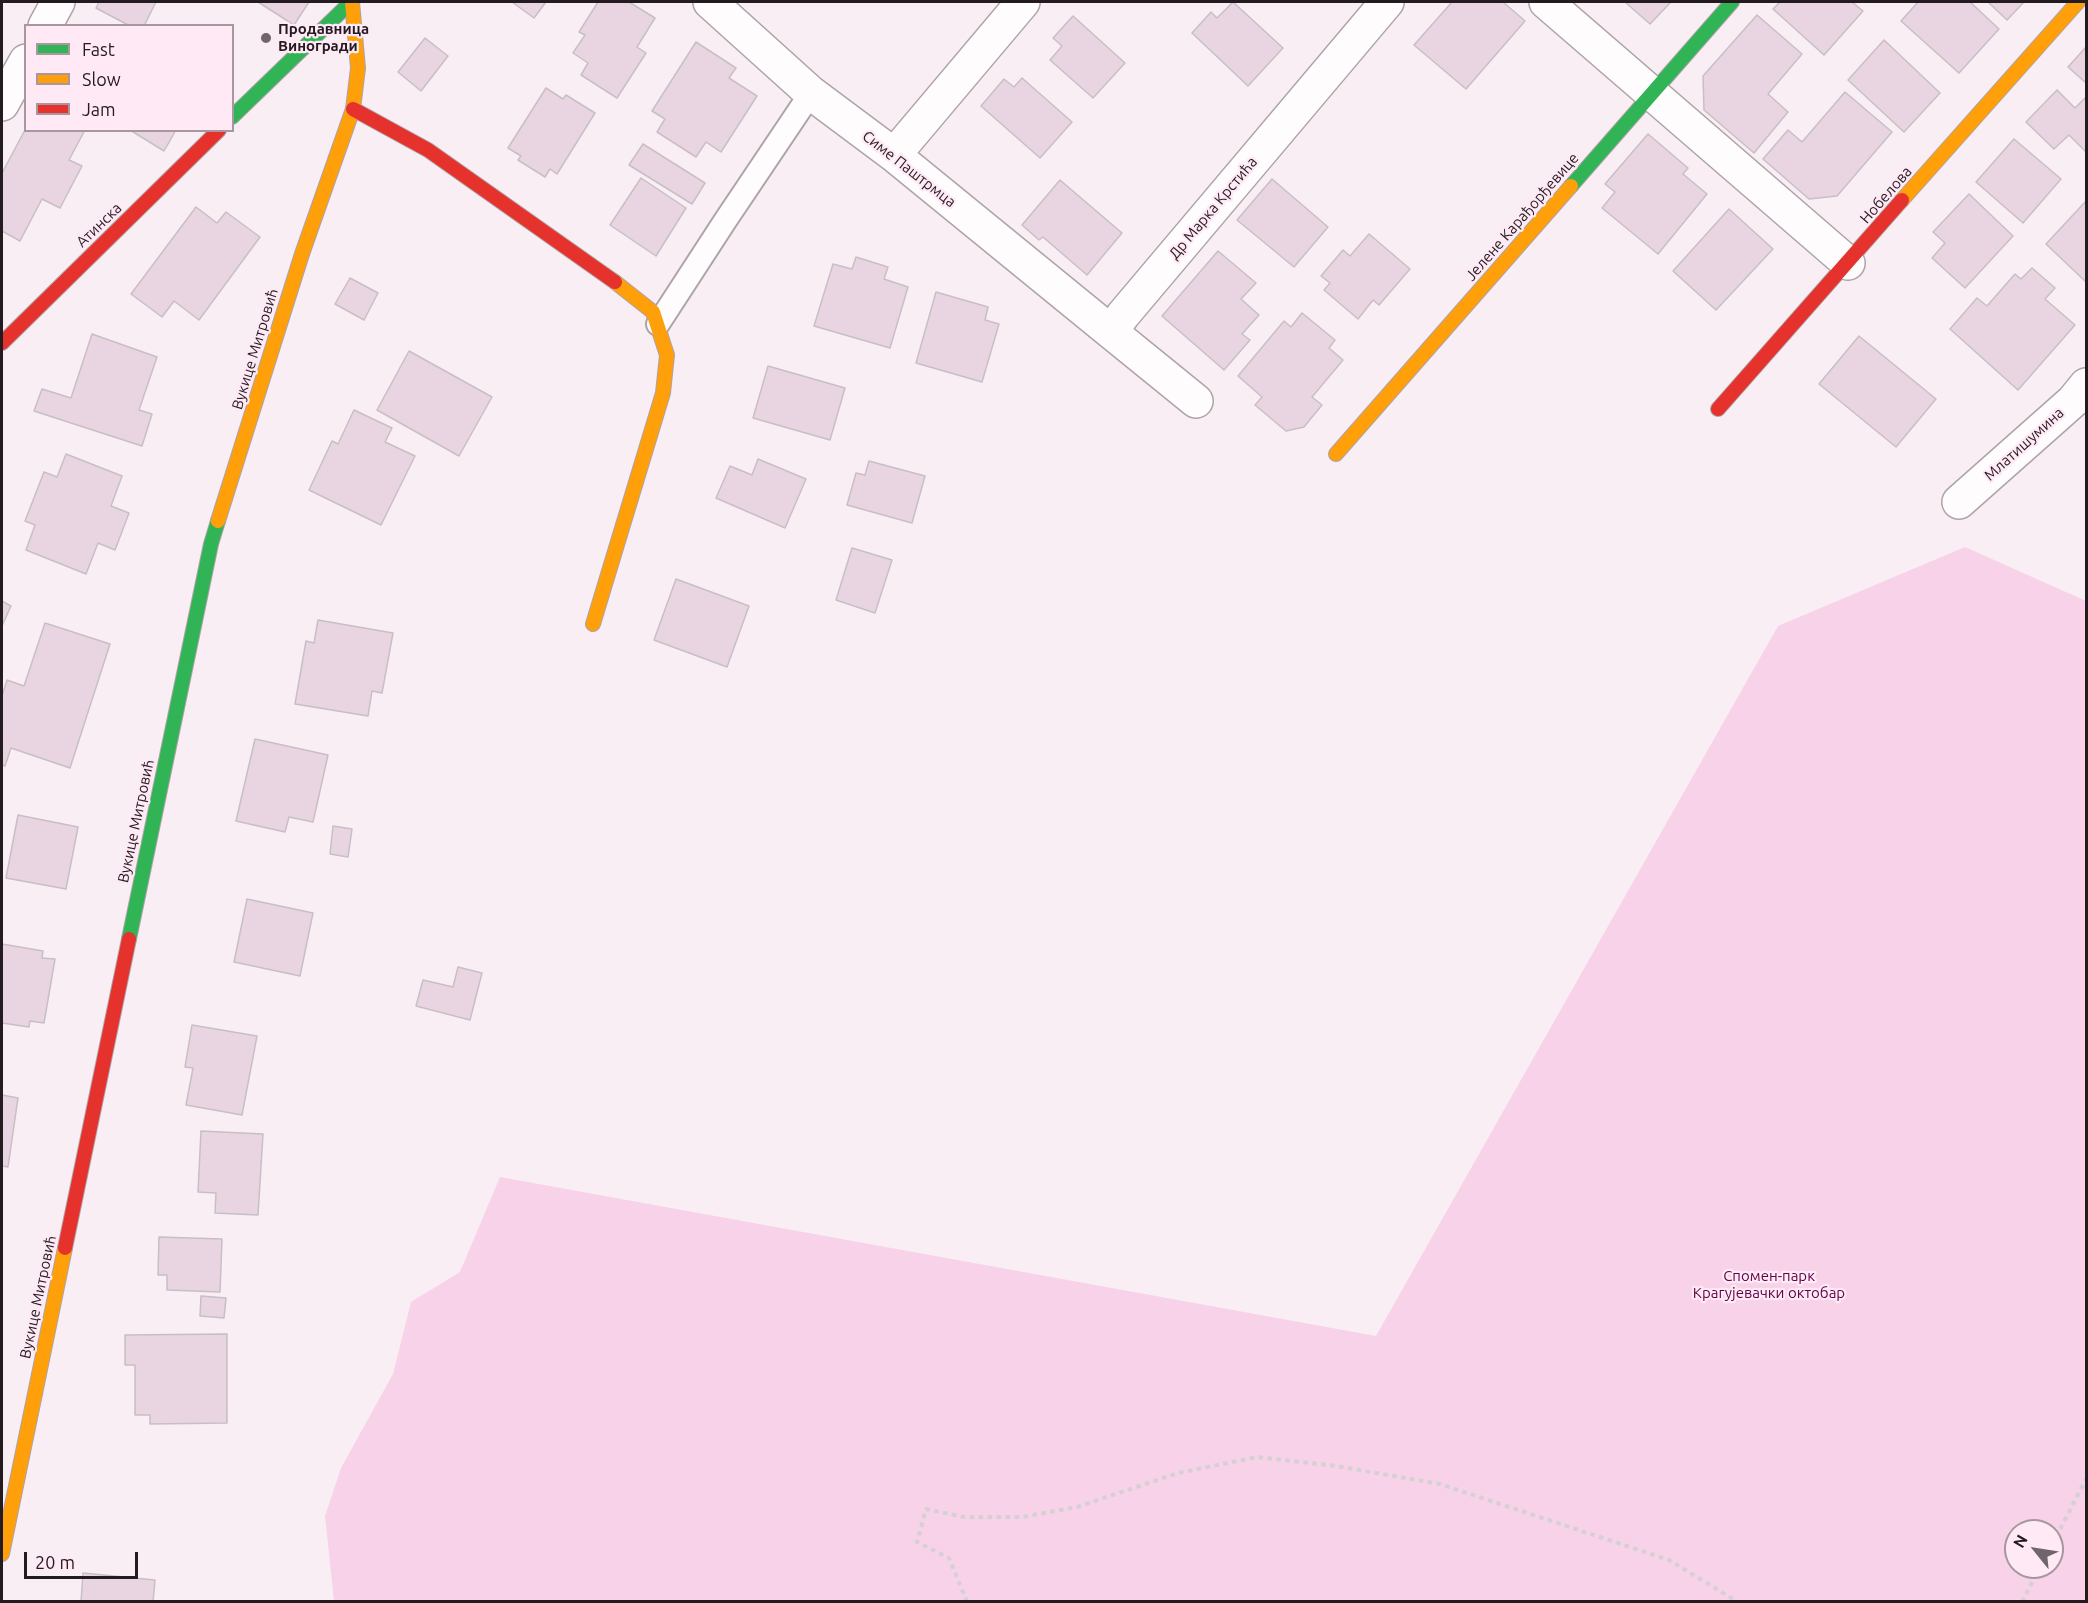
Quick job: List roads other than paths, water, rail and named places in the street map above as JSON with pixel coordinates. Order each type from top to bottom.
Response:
[{"type":"street","points":[[46,24],[58,2]]},
{"type":"street","points":[[234,115],[352,2]]},
{"type":"street","name":"Вукице Митровић","points":[[2,1554],[212,544],[302,254],[353,109],[358,68],[352,2]]},
{"type":"street","name":"Симе Паштрмца","points":[[710,2],[812,93],[894,155],[1111,332]]},
{"type":"street","points":[[894,155],[1023,2]]},
{"type":"street","name":"Др Марка Крстића","points":[[1111,332],[1130,306],[1387,2]]},
{"type":"street","points":[[1545,2],[1848,263]]},
{"type":"street","name":"Јелене Карађорђевице","points":[[1336,454],[1732,2]]},
{"type":"street","name":"Нобелова","points":[[1718,410],[2078,2]]},
{"type":"street","points":[[2,104],[24,65]]},
{"type":"street","points":[[353,109],[428,150],[653,312],[667,355],[663,393],[593,624]]},
{"type":"street","name":"Атинска","points":[[2,343],[217,132]]},
{"type":"street","points":[[1111,332],[1196,401]]},
{"type":"street","name":"Млатишумина","points":[[1959,502],[2073,401],[2086,385]]},
{"type":"lane","points":[[658,324],[812,93]]},
{"type":"place","name":"Продавница Виногради","points":[[266,38]]},
{"type":"park label","name":"Спомен-парк Крагујевачки октобар","points":[[1769,1284]]}]
